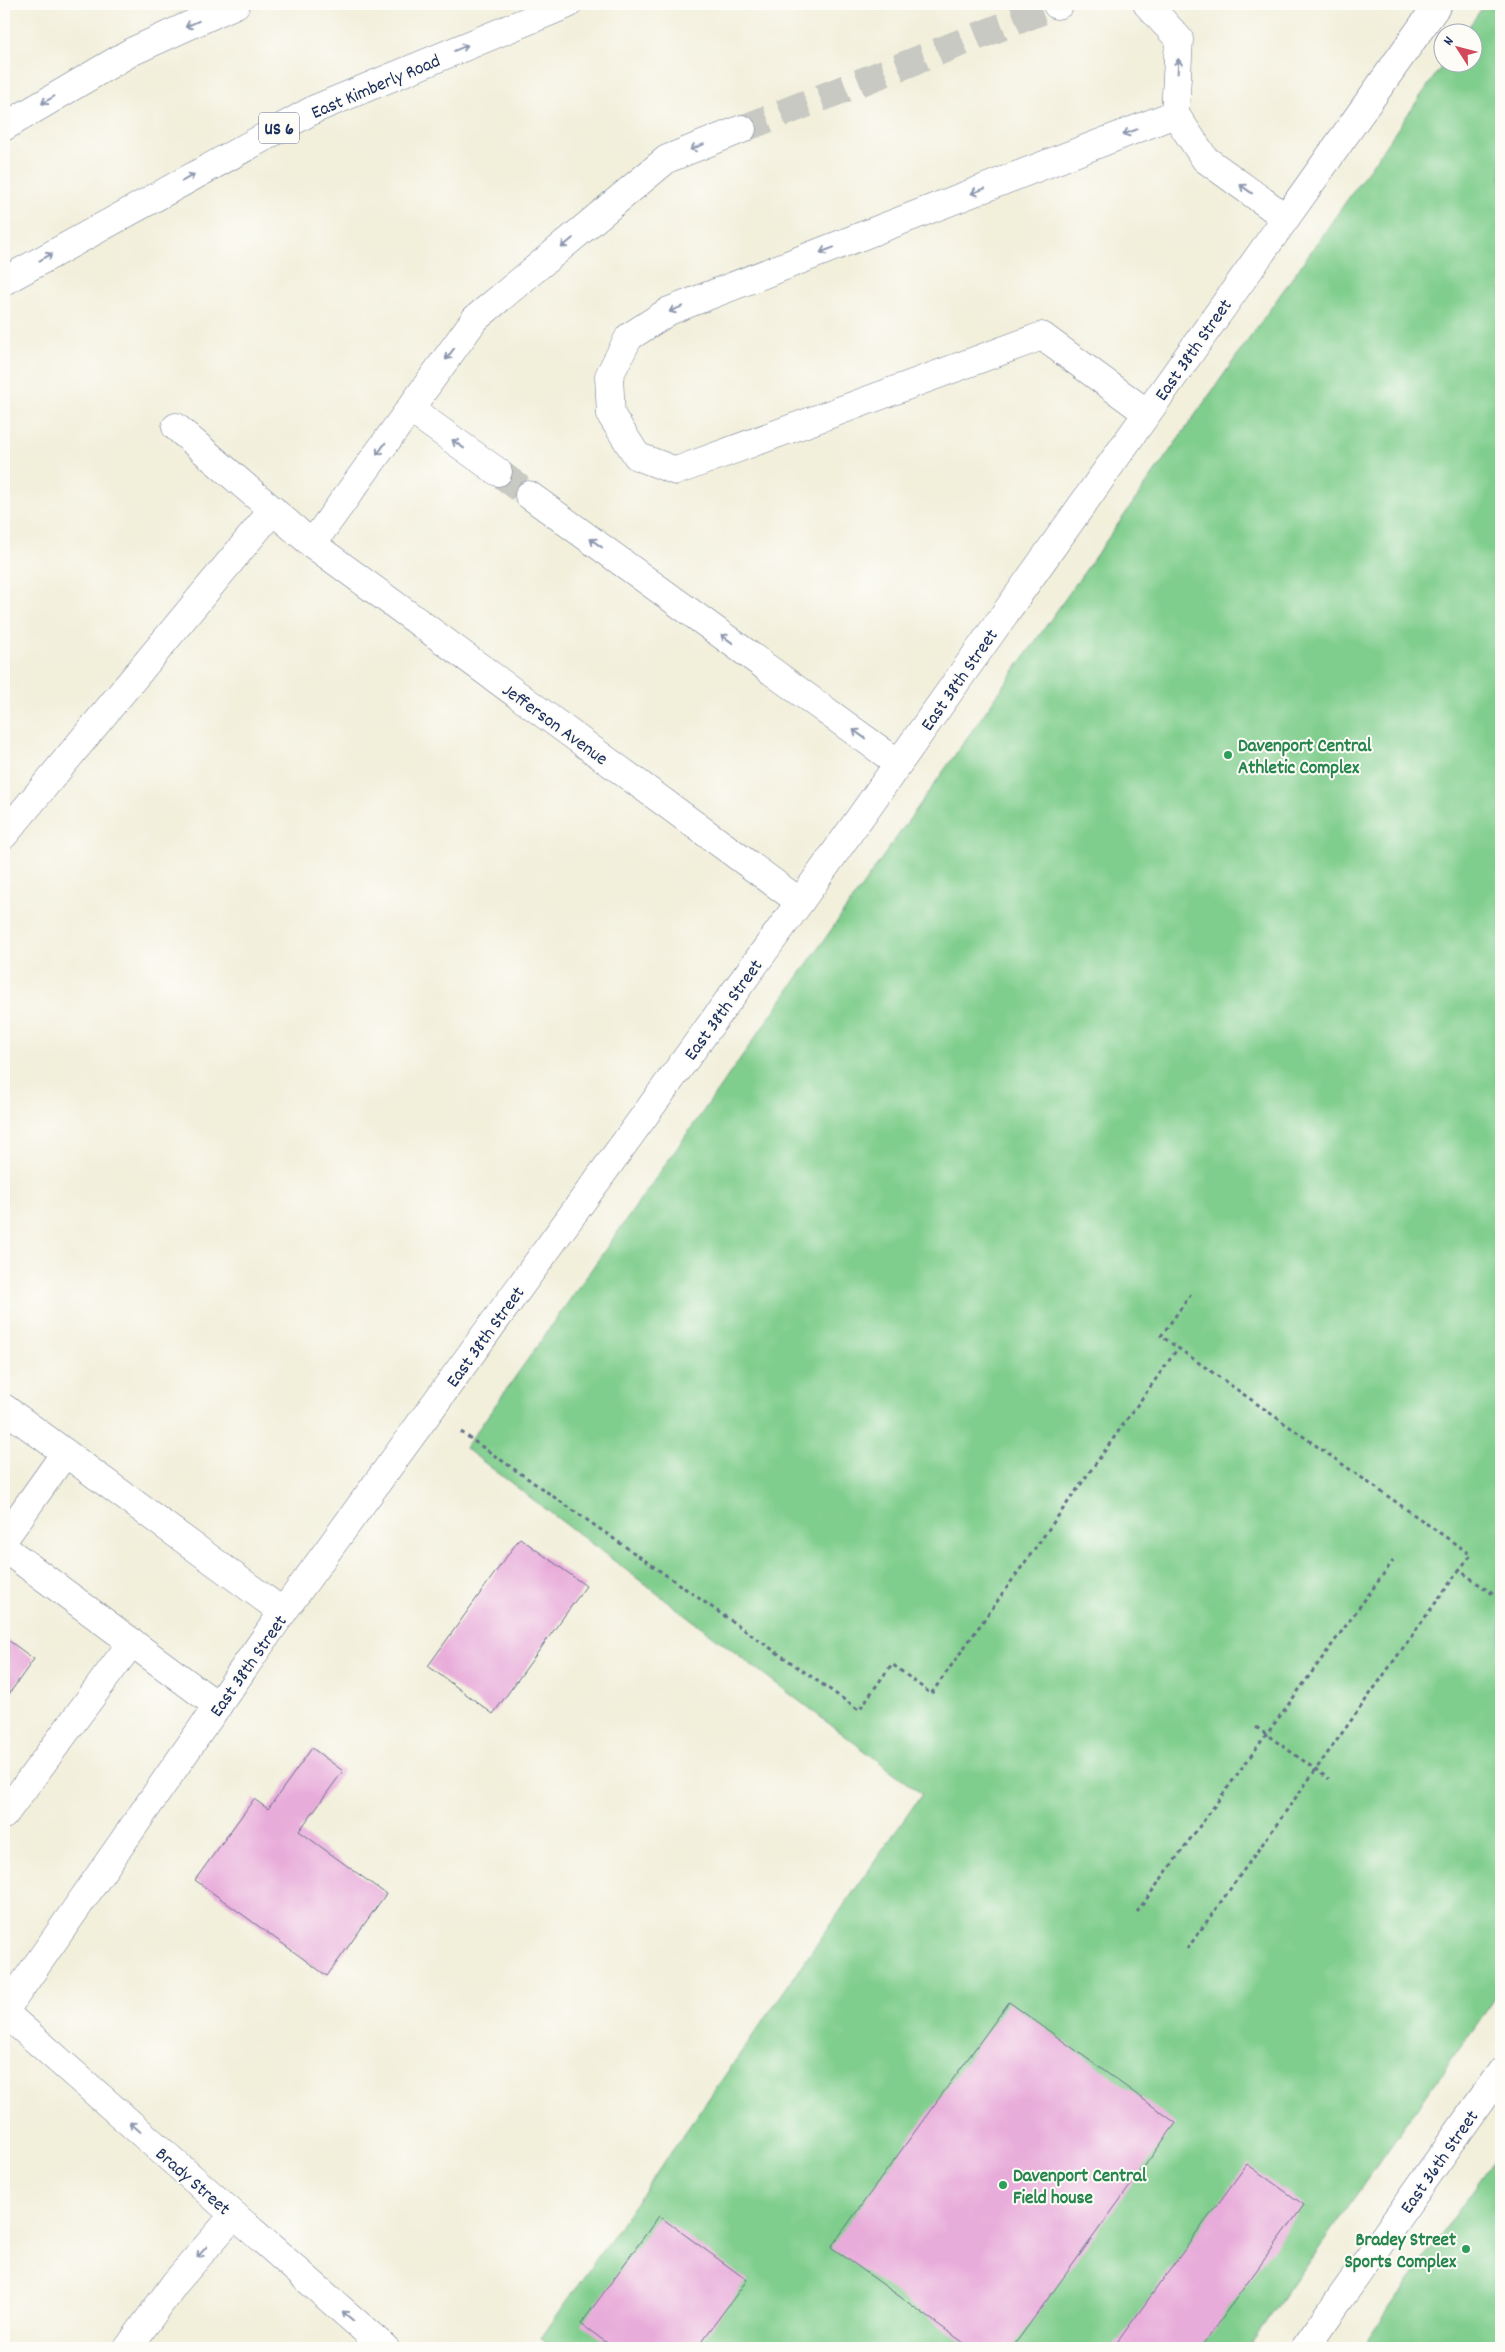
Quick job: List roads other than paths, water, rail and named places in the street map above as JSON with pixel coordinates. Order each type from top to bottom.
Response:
[{"type":"main road","points":[[4,127],[131,52],[236,4]]},
{"type":"main road","name":"East Kimberly Road","points":[[4,281],[315,109],[568,4]]},
{"type":"main road","points":[[1147,4],[1179,39],[1175,114],[1204,159],[1286,218]]},
{"type":"main road","name":"East 38th Street","points":[[4,2012],[283,1612],[800,902],[1438,4]]},
{"type":"main road","points":[[1147,413],[1042,336],[676,471],[637,456],[611,415],[609,376],[629,337],[669,311],[1175,114]]},
{"type":"main road","points":[[312,544],[474,320],[667,159],[742,129]]},
{"type":"main road","points":[[410,409],[498,472]]},
{"type":"main road","name":"Jefferson Avenue","points":[[176,428],[312,544],[800,902]]},
{"type":"main road","points":[[529,495],[898,763]]},
{"type":"main road","points":[[4,835],[273,510]]},
{"type":"main road","points":[[4,1408],[283,1612]]},
{"type":"main road","points":[[4,1540],[65,1453]]},
{"type":"main road","points":[[4,1548],[218,1706]]},
{"type":"main road","points":[[4,1815],[132,1642]]},
{"type":"main road","name":"Brady Street","points":[[4,2012],[385,2348]]},
{"type":"main road","name":"East 36th Street","points":[[1305,2348],[1501,2072]]},
{"type":"main road","points":[[128,2348],[176,2283],[234,2215]]},
{"type":"tunnel","points":[[742,129],[1057,5]]},
{"type":"tunnel","points":[[498,472],[529,495]]},
{"type":"place","name":"Davenport Central Athletic Complex","points":[[1228,755]]},
{"type":"place","name":"Davenport Central Field house","points":[[1003,2185]]},
{"type":"place","name":"Bradey Street Sports Complex","points":[[1466,2249]]}]
